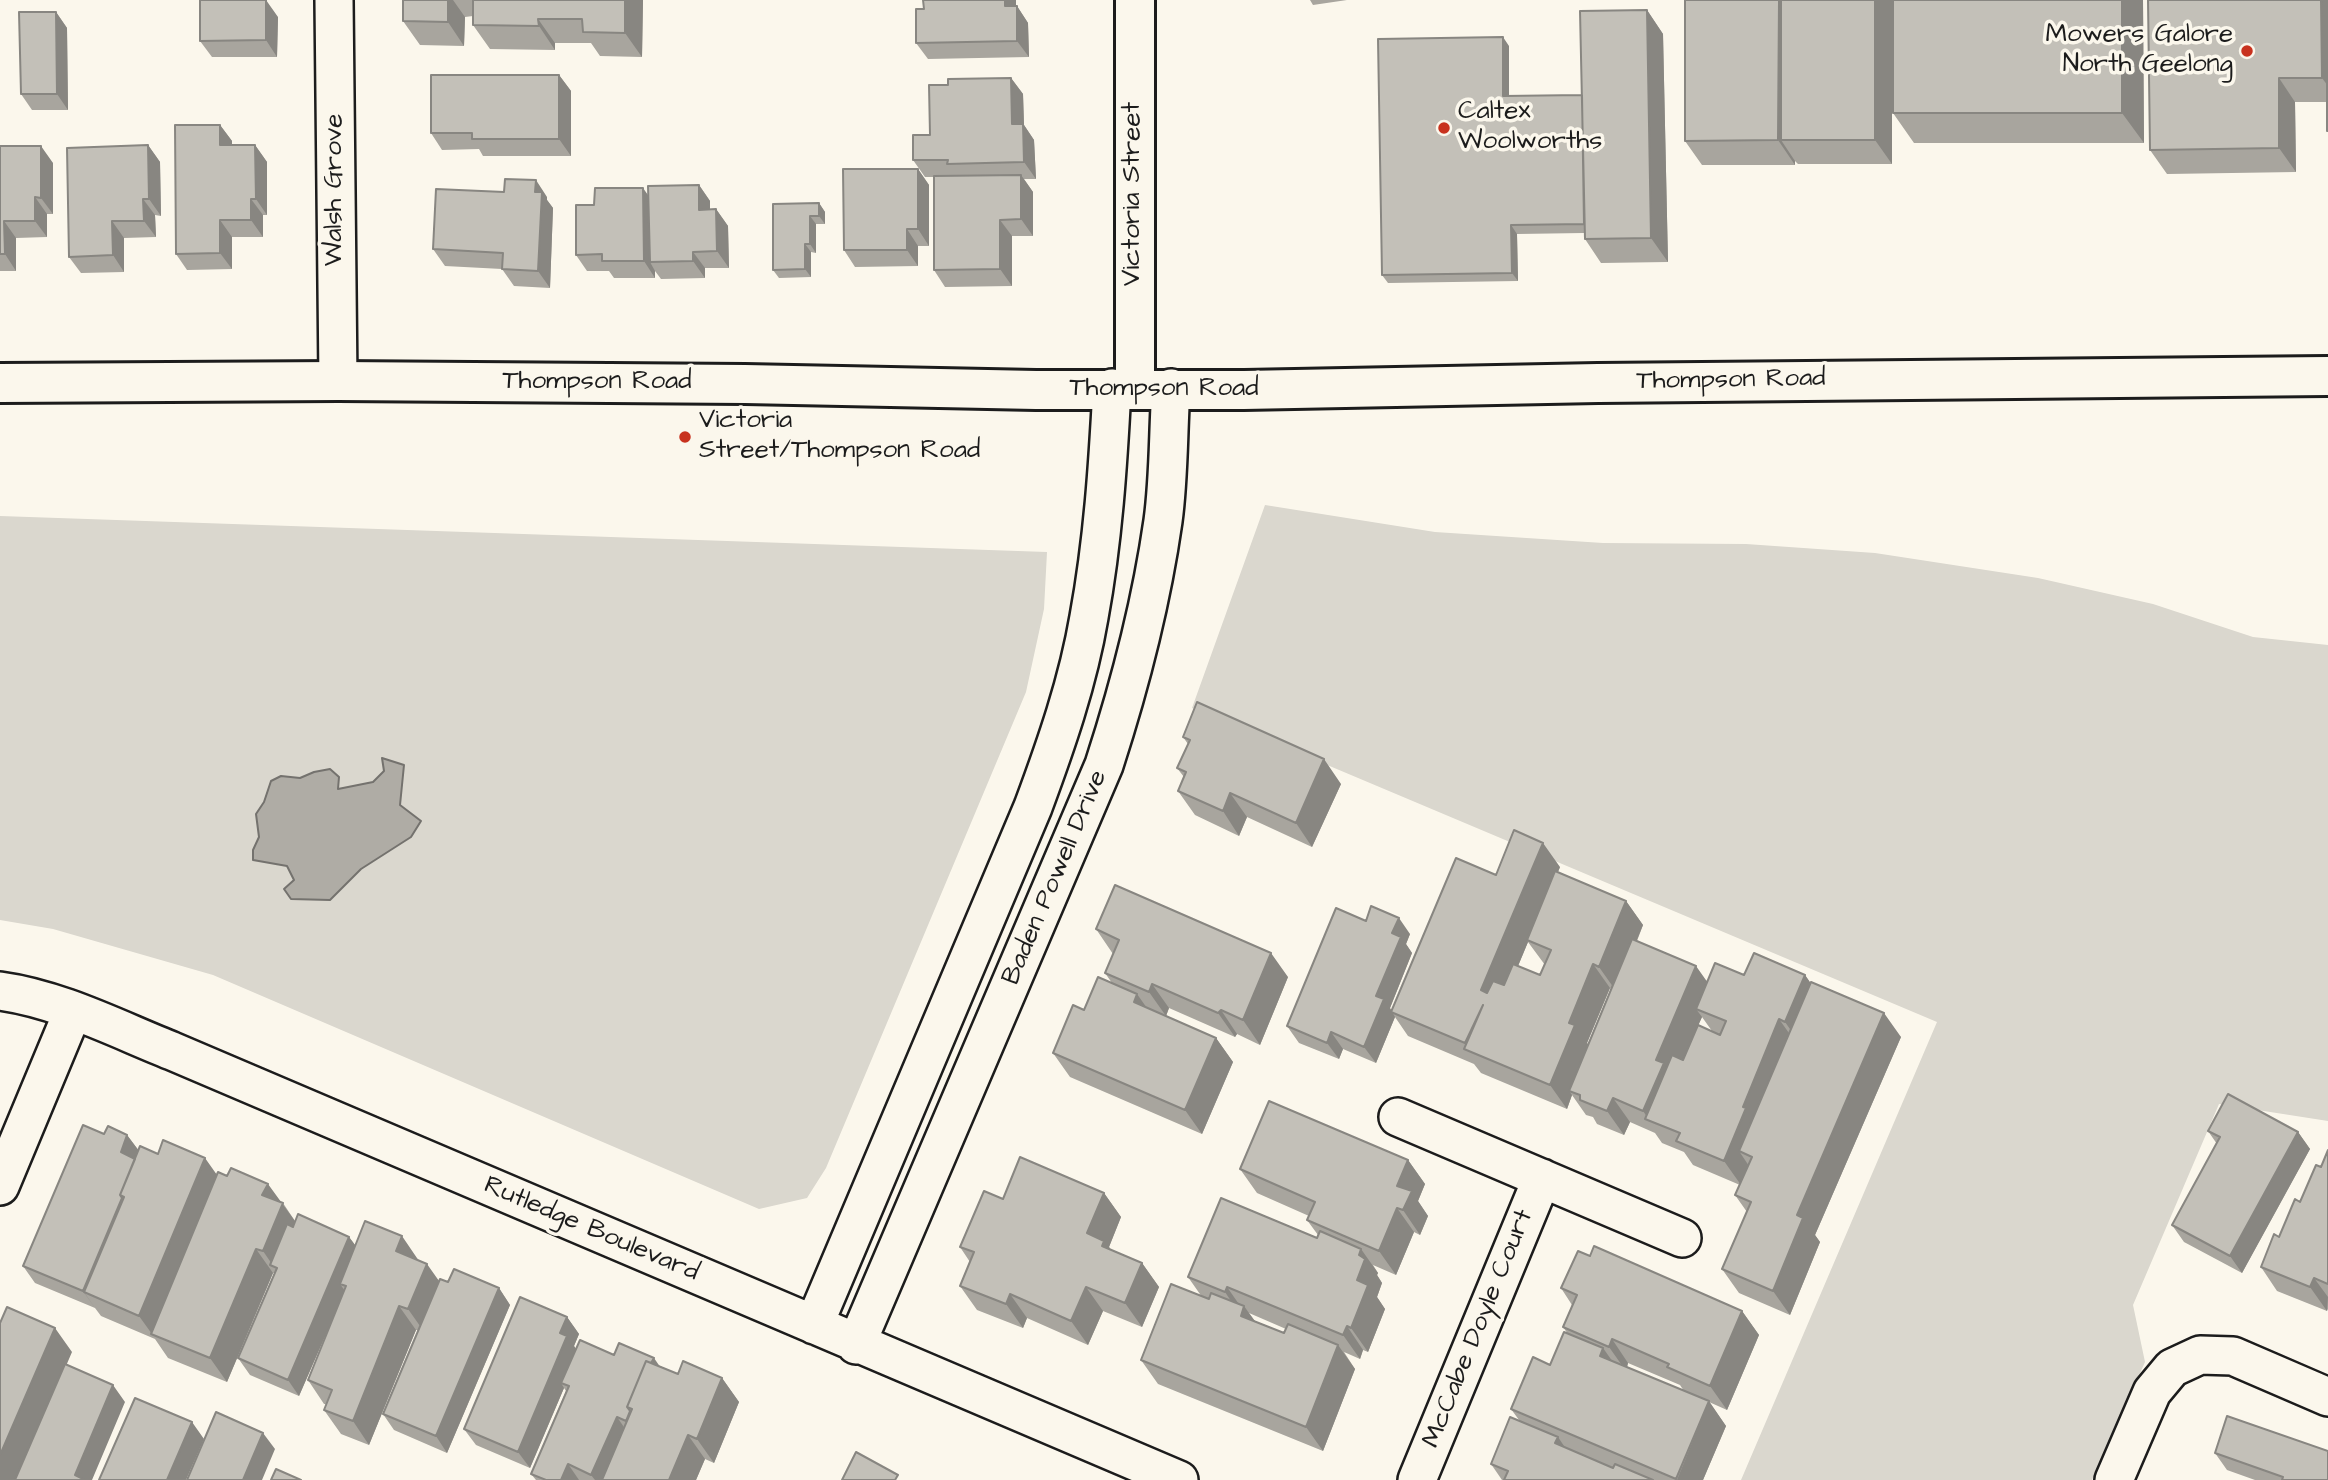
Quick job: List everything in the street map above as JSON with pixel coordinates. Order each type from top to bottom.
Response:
[{"type":"main road","name":"Victoria Street","points":[[1135,0],[1139,388]]},
{"type":"main road","name":"Thompson Road","points":[[0,383],[338,381],[1036,390],[2328,376]]},
{"type":"street","name":"Walsh Grove","points":[[334,0],[338,381]]},
{"type":"street","name":"Baden Powell Drive","points":[[814,1325],[1034,807],[1063,723],[1082,653],[1096,576],[1108,482],[1139,388]]},
{"type":"street","name":"Baden Powell Drive","points":[[856,1345],[1090,803],[1116,730],[1134,668],[1156,568],[1166,495],[1139,388]]},
{"type":"street","name":"Rutledge Boulevard","points":[[0,991],[73,1012],[172,1051],[856,1345],[1179,1480]]},
{"type":"street","points":[[0,1186],[73,1012]]},
{"type":"street","name":"McCabe Doyle Court","points":[[1398,1117],[1682,1238]]},
{"type":"street","name":"McCabe Doyle Court","points":[[1417,1480],[1542,1178]]},
{"type":"street","points":[[870,1191],[914,1211]]},
{"type":"street","points":[[2114,1480],[2152,1392],[2172,1368],[2200,1355],[2232,1356],[2328,1396]]},
{"type":"shaded area","points":[[1265,505],[1435,532],[1603,543],[1746,544],[1875,553],[2038,578],[2153,604],[2253,637],[2328,645],[2328,1121],[2219,1104],[2133,1305],[2145,1362],[2092,1480],[1741,1480],[1937,1022],[1192,708]]},
{"type":"shaded area","points":[[0,516],[1047,552],[1044,609],[1026,692],[826,1168],[807,1198],[759,1209],[213,975],[53,929],[0,920]]},
{"type":"shaded area","points":[[382,758],[404,765],[400,805],[421,821],[411,837],[361,869],[330,900],[291,899],[284,889],[294,880],[287,866],[253,860],[253,850],[259,837],[256,814],[264,802],[271,781],[281,776],[300,778],[330,769],[339,777],[338,789],[373,782],[384,771]]},
{"type":"building","points":[[200,0],[266,0],[266,40],[200,41]]},
{"type":"building","points":[[403,0],[448,0],[448,22],[403,21]]},
{"type":"building","points":[[473,0],[625,0],[625,33],[583,32],[582,19],[538,19],[539,26],[473,25]]},
{"type":"building","points":[[923,0],[1005,0],[1005,6],[1017,6],[1017,41],[916,43],[916,9],[924,9]]},
{"type":"building","points":[[1685,0],[1779,0],[1778,140],[1685,141]]},
{"type":"building","points":[[1781,0],[1875,0],[1875,140],[1781,140]]},
{"type":"building","points":[[1893,0],[2122,0],[2122,113],[1893,113]]},
{"type":"building","name":"Mowers Galore North Geelong","points":[[2148,0],[2321,0],[2322,78],[2279,78],[2279,148],[2150,150]]},
{"type":"building","points":[[2328,0],[2328,131],[2327,131]]},
{"type":"building","points":[[1647,10],[1651,238],[1585,239],[1580,11]]},
{"type":"building","points":[[19,12],[56,12],[57,94],[21,94]]},
{"type":"building","points":[[1503,37],[1503,96],[1582,95],[1584,224],[1511,225],[1512,273],[1382,275],[1378,39]]},
{"type":"building","points":[[431,75],[559,75],[559,139],[472,139],[472,133],[431,133]]},
{"type":"building","points":[[1011,78],[1012,124],[1023,124],[1024,162],[947,164],[948,160],[913,160],[913,135],[930,135],[929,85],[948,85],[948,79]]},
{"type":"building","points":[[175,125],[220,125],[220,145],[255,145],[256,199],[251,199],[251,220],[220,220],[220,253],[176,254]]},
{"type":"building","points":[[148,145],[149,199],[143,199],[144,221],[112,221],[113,255],[69,257],[67,148]]},
{"type":"building","points":[[0,146],[41,146],[41,198],[35,197],[35,221],[4,221],[5,254],[0,254]]},
{"type":"building","points":[[843,169],[918,169],[918,229],[907,229],[907,250],[844,250]]},
{"type":"building","points":[[1021,175],[1021,219],[1000,220],[1000,269],[934,270],[934,176]]},
{"type":"building","points":[[505,179],[536,180],[535,192],[542,192],[538,271],[502,269],[503,253],[433,249],[436,189],[504,192]]},
{"type":"building","points":[[699,185],[699,210],[716,209],[717,251],[693,252],[693,261],[650,262],[648,186]]},
{"type":"building","points":[[595,188],[643,188],[644,261],[602,261],[602,254],[576,255],[576,205],[594,205]]},
{"type":"building","points":[[819,203],[819,216],[810,216],[810,244],[805,244],[805,269],[773,270],[773,204]]},
{"type":"building","points":[[1197,702],[1324,759],[1296,823],[1230,793],[1223,811],[1178,791],[1186,772],[1177,768],[1190,740],[1183,737]]},
{"type":"building","points":[[1514,830],[1543,843],[1481,990],[1487,993],[1493,981],[1504,985],[1513,964],[1540,975],[1551,950],[1527,940],[1555,871],[1626,901],[1599,967],[1593,964],[1569,1023],[1575,1025],[1550,1085],[1464,1049],[1483,1005],[1465,1043],[1391,1012],[1456,858],[1496,875]]},
{"type":"building","points":[[1115,885],[1271,953],[1243,1020],[1221,1010],[1218,1013],[1152,984],[1149,992],[1105,973],[1119,940],[1096,929]]},
{"type":"building","points":[[1371,906],[1399,918],[1392,933],[1401,937],[1376,996],[1384,999],[1364,1047],[1331,1032],[1327,1043],[1287,1026],[1336,908],[1366,921]]},
{"type":"building","points":[[1632,939],[1696,966],[1656,1060],[1664,1063],[1643,1111],[1613,1098],[1607,1111],[1580,1100],[1580,1095],[1569,1091]]},
{"type":"building","points":[[1754,953],[1805,975],[1785,1022],[1779,1019],[1724,1161],[1676,1141],[1680,1133],[1645,1119],[1672,1055],[1683,1060],[1698,1025],[1720,1035],[1726,1021],[1696,1009],[1715,963],[1744,975]]},
{"type":"building","points":[[1098,977],[1137,994],[1134,1002],[1216,1038],[1185,1110],[1053,1053],[1073,1005],[1084,1010]]},
{"type":"building","points":[[1811,982],[1884,1013],[1797,1215],[1803,1218],[1773,1291],[1722,1269],[1751,1202],[1735,1195],[1752,1157],[1739,1151]]},
{"type":"building","points":[[2228,1094],[2298,1132],[2230,1256],[2172,1225],[2220,1137],[2208,1131]]},
{"type":"building","points":[[1269,1101],[1408,1160],[1397,1186],[1412,1191],[1403,1210],[1397,1208],[1379,1251],[1307,1220],[1315,1202],[1240,1169]]},
{"type":"building","points":[[83,1125],[104,1134],[108,1126],[127,1135],[121,1152],[135,1159],[120,1195],[122,1198],[83,1291],[23,1266]]},
{"type":"building","points":[[163,1140],[205,1158],[139,1316],[84,1292],[124,1197],[120,1195],[140,1146],[158,1154]]},
{"type":"building","points":[[2328,1150],[2328,1284],[2314,1278],[2310,1287],[2261,1267],[2274,1234],[2279,1237],[2295,1199],[2300,1202],[2316,1165],[2321,1167]]},
{"type":"building","points":[[1020,1157],[1104,1193],[1087,1233],[1104,1241],[1102,1246],[1142,1263],[1125,1303],[1086,1287],[1071,1321],[1010,1294],[1006,1304],[960,1286],[974,1252],[960,1247],[984,1191],[1003,1199]]},
{"type":"building","points":[[231,1168],[268,1184],[262,1195],[283,1203],[263,1251],[256,1249],[210,1358],[151,1334],[218,1172],[227,1176]]},
{"type":"building","points":[[1221,1198],[1317,1238],[1320,1231],[1361,1249],[1359,1255],[1365,1259],[1357,1280],[1368,1285],[1351,1328],[1347,1326],[1343,1335],[1227,1287],[1225,1292],[1188,1277]]},
{"type":"building","points":[[298,1214],[349,1237],[288,1380],[238,1358],[277,1268],[270,1265],[287,1224],[293,1227]]},
{"type":"building","points":[[365,1221],[402,1236],[396,1251],[427,1264],[408,1309],[399,1306],[353,1421],[324,1410],[332,1390],[308,1380],[346,1286],[340,1284]]},
{"type":"building","points":[[1594,1246],[1742,1311],[1710,1386],[1667,1367],[1669,1364],[1612,1339],[1609,1347],[1563,1327],[1577,1295],[1561,1288],[1578,1251],[1590,1256]]},
{"type":"building","points":[[454,1269],[499,1288],[436,1436],[383,1414],[440,1279],[448,1282]]},
{"type":"building","points":[[1171,1284],[1209,1299],[1211,1293],[1244,1306],[1241,1316],[1284,1333],[1288,1324],[1338,1345],[1306,1427],[1141,1360]]},
{"type":"building","points":[[520,1297],[567,1317],[560,1333],[567,1336],[518,1452],[464,1429]]},
{"type":"building","points":[[7,1307],[55,1328],[0,1455],[0,1323]]},
{"type":"building","points":[[1564,1332],[1603,1348],[1600,1356],[1709,1401],[1676,1479],[1511,1409],[1533,1357],[1550,1365]]},
{"type":"building","points":[[580,1340],[614,1355],[619,1343],[654,1358],[651,1363],[646,1361],[627,1407],[630,1411],[626,1421],[617,1417],[591,1475],[568,1464],[561,1480],[546,1480],[531,1474],[569,1386],[561,1383]]},
{"type":"building","points":[[646,1361],[678,1374],[683,1361],[722,1378],[697,1439],[688,1435],[669,1480],[602,1480],[632,1409],[627,1407]]},
{"type":"building","points":[[65,1364],[113,1385],[75,1475],[85,1480],[15,1480]]},
{"type":"building","points":[[135,1398],[192,1422],[167,1480],[99,1480]]},
{"type":"building","points":[[216,1412],[263,1433],[243,1480],[187,1480]]},
{"type":"building","points":[[2227,1416],[2328,1451],[2328,1480],[2282,1480],[2283,1477],[2215,1453]]},
{"type":"building","points":[[1510,1417],[1558,1437],[1555,1443],[1613,1468],[1615,1464],[1653,1480],[1504,1480],[1508,1471],[1491,1464]]},
{"type":"building","points":[[856,1452],[898,1475],[895,1480],[842,1480]]},
{"type":"building","points":[[276,1469],[301,1480],[271,1480]]},
{"type":"place","name":"Mowers Galore North Geelong","points":[[2247,51]]},
{"type":"place","name":"Caltex Woolworths","points":[[1444,128]]},
{"type":"place","name":"Victoria Street/Thompson Road","points":[[685,437]]}]
